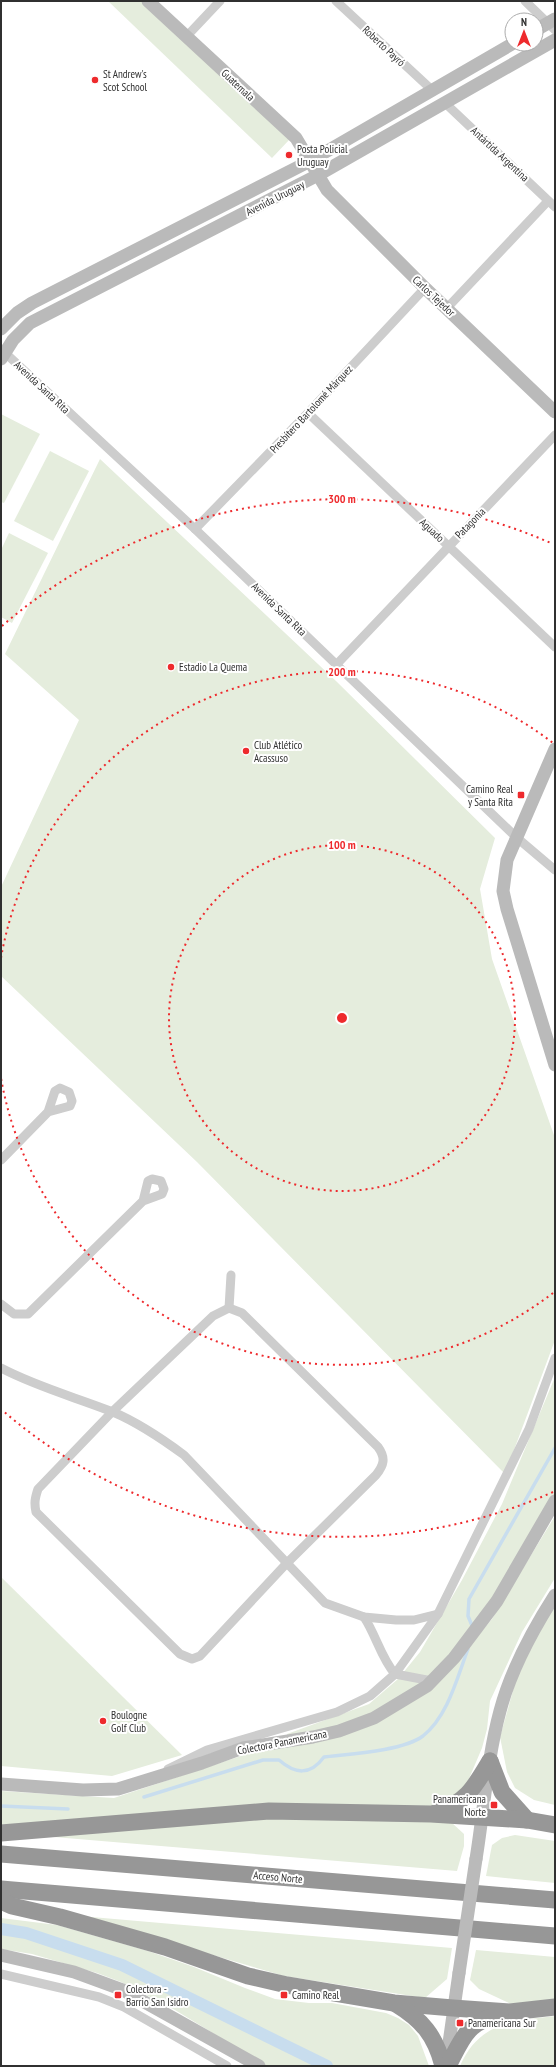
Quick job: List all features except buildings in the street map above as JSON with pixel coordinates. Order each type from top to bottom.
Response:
[{"type":"highway","points":[[431,1814],[451,1808],[464,1799],[475,1786],[490,1761]]},
{"type":"highway","points":[[490,1761],[502,1792],[526,1820]]},
{"type":"highway","points":[[1,1833],[269,1811],[431,1814],[526,1820],[555,1825]]},
{"type":"highway","name":"Acceso Norte","points":[[1,1854],[555,1900]]},
{"type":"highway","points":[[1,1889],[555,1936]]},
{"type":"highway","points":[[1,1901],[12,1906],[60,1916],[165,1947],[263,1980],[394,2003],[510,2012]]},
{"type":"highway","points":[[394,2003],[416,2017],[428,2032],[446,2066]]},
{"type":"highway","points":[[446,2066],[462,2038],[472,2027],[485,2018],[510,2012],[555,2007]]},
{"type":"main road","name":"Guatemala","points":[[148,1],[296,138],[318,176]]},
{"type":"main road","name":"Avenida Uruguay","points":[[2,354],[21,331],[30,323],[318,176],[444,102],[555,40]]},
{"type":"main road","name":"Avenida Uruguay","points":[[1,329],[17,313],[32,303],[310,160],[504,49]]},
{"type":"main road","name":"Carlos Tejedor","points":[[318,176],[327,190],[425,288],[555,412]]},
{"type":"main road","points":[[555,749],[507,860],[503,891],[507,909],[555,1064]]},
{"type":"main road","name":"Colectora Panamericana","points":[[1,1784],[105,1790],[136,1785],[243,1748],[290,1742],[339,1731],[374,1718],[404,1701],[432,1681],[454,1658],[497,1601],[555,1501]]},
{"type":"main road","points":[[446,2066],[453,2008],[490,1761],[500,1710],[526,1644],[555,1595]]},
{"type":"main road","points":[[1,1956],[74,1972],[123,1990],[259,2066]]},
{"type":"street","points":[[186,37],[220,1]]},
{"type":"street","name":"Roberto Payró","points":[[336,1],[432,90]]},
{"type":"street","points":[[524,1],[553,24]]},
{"type":"street","name":"Antártida Argentina","points":[[444,102],[552,204]]},
{"type":"street","points":[[447,308],[552,204]]},
{"type":"street","name":"Presbítero Bartolomé Márquez","points":[[196,529],[308,413],[425,288]]},
{"type":"street","name":"Avenida Santa Rita","points":[[2,354],[196,529],[516,837],[555,870]]},
{"type":"street","name":"Aguado","points":[[308,413],[555,647]]},
{"type":"street","name":"Patagonia","points":[[336,664],[555,435]]},
{"type":"street","points":[[1,1160],[48,1112]]},
{"type":"street","points":[[1,1304],[14,1314],[28,1314],[143,1201]]},
{"type":"street","points":[[229,1308],[231,1275]]},
{"type":"street","points":[[229,1308],[242,1313],[378,1447],[384,1460],[383,1467],[376,1475],[286,1564],[200,1656],[192,1659],[180,1654],[36,1512],[34,1505],[38,1489],[112,1412],[213,1316],[229,1308]]},
{"type":"street","points":[[136,1785],[207,1750],[336,1712],[370,1696],[396,1674],[438,1614],[529,1429],[555,1358]]},
{"type":"street","points":[[1,1368],[39,1386],[112,1412],[137,1423],[184,1455],[286,1564],[325,1603],[364,1617],[414,1620],[438,1614]]},
{"type":"street","points":[[364,1617],[374,1634],[384,1658],[396,1674],[432,1681]]},
{"type":"street","points":[[1,1974],[99,1997],[124,2007],[227,2066]]},
{"type":"green space","points":[[108,1],[146,1],[290,139],[272,158]]},
{"type":"green space","points":[[1,414],[40,434],[4,503],[1,502]]},
{"type":"green space","points":[[50,451],[89,471],[53,541],[14,521]]},
{"type":"green space","points":[[100,459],[336,681],[495,838],[480,889],[492,959],[555,1138],[555,1340],[505,1474],[197,1162],[1,976],[1,887],[79,720],[5,654]]},
{"type":"green space","points":[[9,533],[48,553],[12,623],[1,617],[1,550]]},
{"type":"green space","points":[[555,1377],[555,1493],[494,1599],[451,1655],[422,1684],[372,1713],[345,1724],[287,1739],[287,1734],[369,1704],[398,1679],[420,1652],[462,1580],[502,1504]]},
{"type":"green space","points":[[555,1516],[555,1578],[522,1632],[490,1701],[487,1729],[482,1748],[465,1788],[454,1798],[436,1805],[421,1808],[1,1825],[1,1791],[114,1798],[250,1753],[370,1723],[458,1660],[492,1619]]},
{"type":"green space","name":"Boulogne Golf Club","points":[[1,1577],[182,1755],[112,1776],[1,1766]]},
{"type":"green space","points":[[555,1605],[555,1805],[534,1800],[515,1788],[507,1772],[500,1737],[518,1673],[536,1635]]},
{"type":"green space","points":[[277,1818],[451,1822],[464,1834],[464,1846],[457,1871],[42,1836]]},
{"type":"green space","points":[[515,1835],[555,1841],[555,1883],[486,1876],[492,1845],[502,1838]]},
{"type":"green space","points":[[80,1916],[452,1948],[447,1979],[425,1998],[284,1976]]},
{"type":"green space","points":[[1,1918],[57,1925],[148,1951],[194,1967],[275,1999],[309,2003],[332,2003],[386,2013],[409,2025],[418,2036],[429,2066],[267,2066],[175,2010],[121,1982],[97,1973],[32,1954],[1,1949]]},
{"type":"green space","points":[[476,1950],[555,1957],[555,1999],[511,2004],[479,1989],[470,1980]]},
{"type":"green space","points":[[555,2016],[555,2066],[460,2066],[468,2051],[477,2040],[487,2032],[511,2022]]},
{"type":"waterway","points":[[473,1628],[468,1616],[469,1599],[555,1448]]},
{"type":"waterway","points":[[144,1797],[263,1760],[279,1760],[291,1768],[302,1771],[313,1767],[324,1757],[375,1751],[414,1741],[423,1736],[432,1728],[439,1718],[451,1696],[468,1649]]},
{"type":"waterway","points":[[1,1806],[68,1809]]},
{"type":"waterway","points":[[1,1929],[26,1933],[122,1965],[327,2066]]},
{"type":"place","name":"St Andrew's Scot School","points":[[95,80]]},
{"type":"place","name":"Posta Policial Uruguay","points":[[289,155]]},
{"type":"place","name":"Estadio La Quema","points":[[171,667]]},
{"type":"place","name":"Club Atlético Acassuso","points":[[246,751]]},
{"type":"place","name":"Camino Real y Santa Rita","points":[[521,795]]},
{"type":"place","name":"Boulogne Golf Club","points":[[103,1721]]},
{"type":"place","name":"Panamericana Norte","points":[[494,1805]]},
{"type":"place","name":"Colectora - Barrio San Isidro","points":[[118,1995]]},
{"type":"place","name":"Camino Real","points":[[284,1995]]},
{"type":"place","name":"Panamericana Sur","points":[[460,2023]]}]
